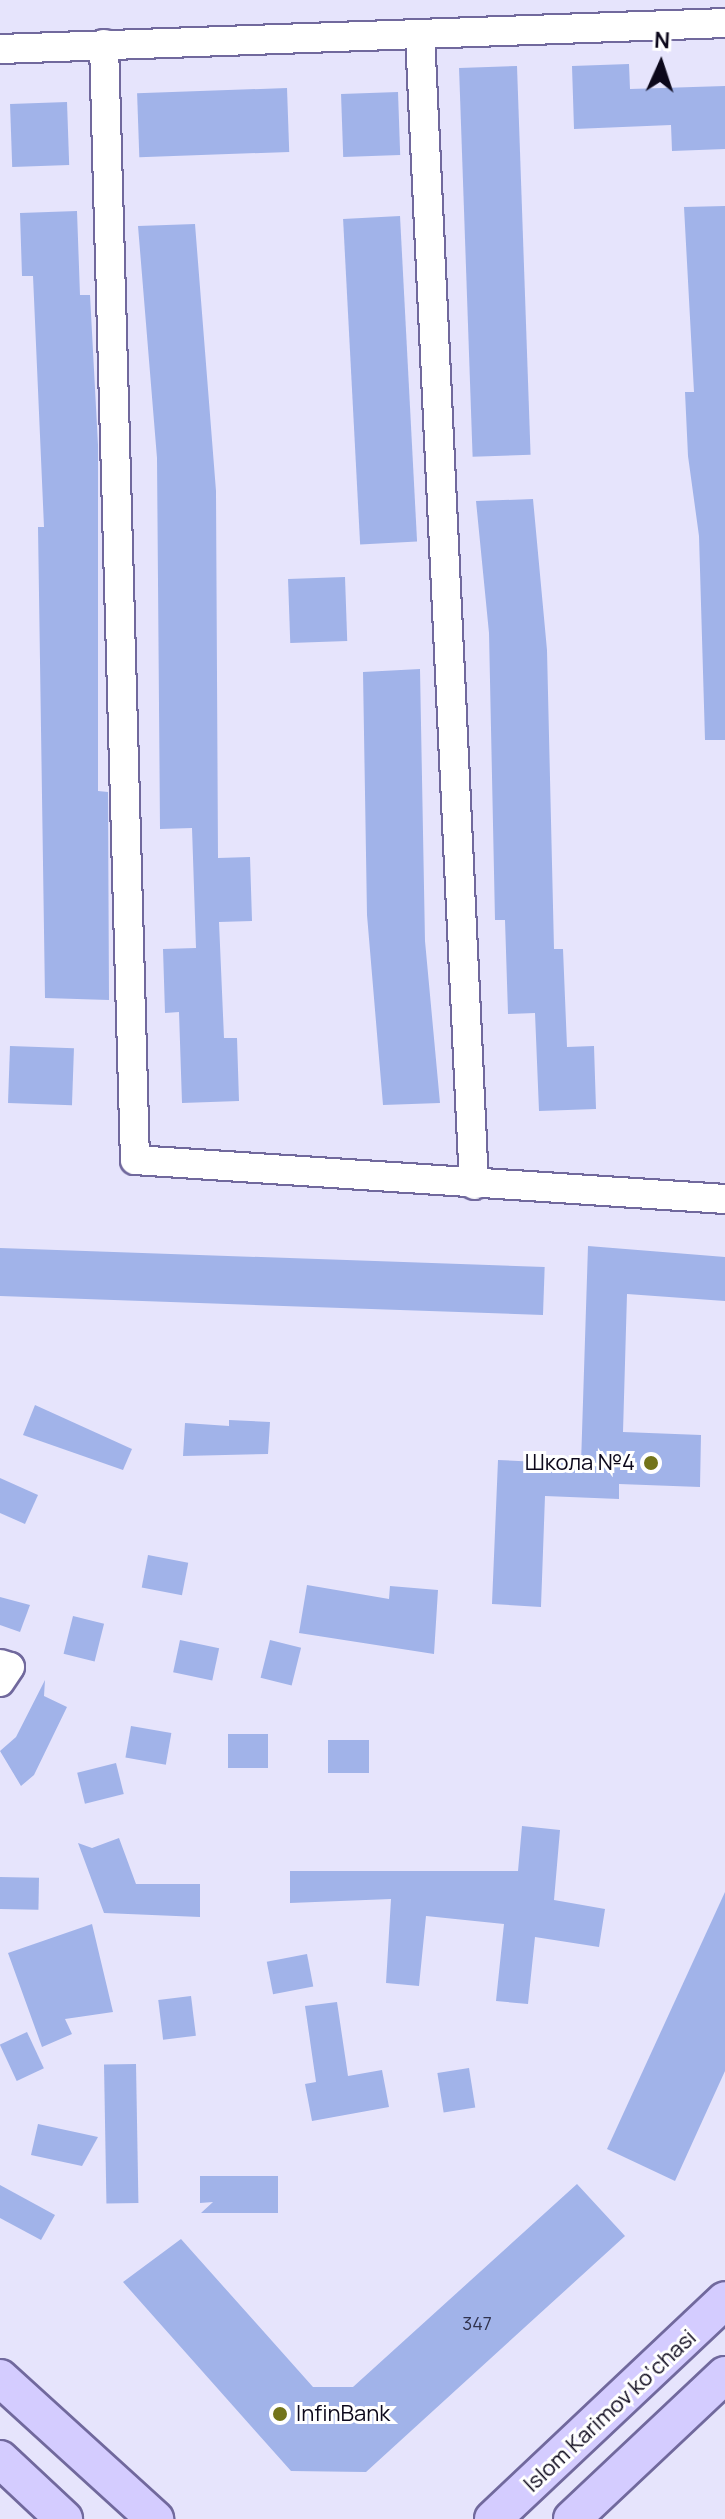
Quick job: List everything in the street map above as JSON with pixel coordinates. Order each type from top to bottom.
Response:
[{"type":"main road","name":"Islom Karimov ko‘chasi","points":[[493,2519],[725,2300]]},
{"type":"main road","points":[[572,2519],[725,2375]]},
{"type":"main road","points":[[0,2378],[155,2519]]},
{"type":"main road","points":[[0,2459],[64,2519]]},
{"type":"street","points":[[0,49],[725,23]]},
{"type":"street","points":[[420,35],[474,1185]]},
{"type":"street","points":[[104,44],[135,1160],[474,1185],[725,1199]]},
{"type":"street","points":[[0,1664],[10,1667],[0,1682]]},
{"type":"building","points":[[629,64],[630,89],[725,86],[725,149],[672,151],[671,125],[574,129],[572,66]]},
{"type":"building","points":[[517,66],[531,455],[473,457],[459,68]]},
{"type":"building","points":[[287,88],[289,152],[139,157],[137,93]]},
{"type":"building","points":[[398,92],[400,155],[343,157],[341,94]]},
{"type":"building","points":[[67,102],[69,165],[12,167],[10,104]]},
{"type":"building","points":[[725,206],[725,740],[705,740],[699,536],[688,456],[685,392],[694,392],[684,207]]},
{"type":"building","points":[[77,211],[80,295],[90,295],[98,445],[98,791],[108,792],[109,1000],[45,998],[38,527],[44,527],[33,276],[22,276],[20,213]]},
{"type":"building","points":[[400,216],[417,542],[360,545],[343,219]]},
{"type":"building","points":[[195,224],[216,491],[218,858],[250,857],[252,921],[219,922],[224,1038],[237,1038],[239,1101],[182,1103],[179,1012],[165,1013],[163,949],[196,948],[192,828],[160,829],[157,458],[138,226]]},
{"type":"building","points":[[533,499],[547,650],[554,949],[563,949],[567,1047],[594,1046],[596,1109],[539,1111],[535,1013],[508,1014],[505,920],[495,920],[489,633],[476,501]]},
{"type":"building","points":[[345,577],[347,641],[290,643],[288,579]]},
{"type":"building","points":[[420,669],[425,941],[440,1103],[383,1105],[367,915],[363,672]]},
{"type":"building","points":[[10,1046],[74,1048],[72,1105],[8,1103]]},
{"type":"building","points":[[588,1246],[725,1257],[725,1301],[627,1294],[623,1432],[701,1435],[700,1487],[619,1484],[619,1499],[545,1496],[541,1607],[492,1604],[498,1460],[581,1464]]},
{"type":"building","points":[[0,1248],[545,1267],[543,1315],[0,1296]]},
{"type":"building","points":[[35,1405],[132,1449],[123,1470],[23,1435]]},
{"type":"building","points":[[229,1420],[270,1422],[268,1454],[183,1456],[185,1423],[229,1426]]},
{"type":"building","points":[[0,1478],[38,1495],[25,1524],[0,1513]]},
{"type":"building","points":[[148,1555],[188,1563],[182,1595],[142,1587]]},
{"type":"building","points":[[307,1585],[389,1599],[390,1586],[438,1590],[434,1654],[299,1633]]},
{"type":"building","points":[[0,1597],[30,1605],[20,1632],[0,1625]]},
{"type":"building","points":[[73,1616],[104,1624],[95,1662],[64,1654]]},
{"type":"building","points":[[180,1640],[219,1648],[212,1681],[173,1672]]},
{"type":"building","points":[[270,1640],[301,1648],[292,1686],[261,1678]]},
{"type":"building","points":[[45,1680],[44,1696],[67,1707],[34,1775],[21,1786],[0,1751],[16,1737]]},
{"type":"building","points":[[131,1726],[171,1733],[166,1765],[125,1758]]},
{"type":"building","points":[[228,1734],[268,1734],[268,1768],[228,1768]]},
{"type":"building","points":[[328,1740],[369,1740],[369,1773],[328,1773]]},
{"type":"building","points":[[116,1763],[124,1794],[85,1804],[77,1773]]},
{"type":"building","points":[[522,1826],[560,1830],[554,1900],[605,1909],[599,1947],[535,1937],[528,2004],[496,2001],[504,1924],[426,1916],[419,1986],[386,1983],[391,1899],[290,1903],[290,1871],[518,1871]]},
{"type":"building","points":[[119,1838],[136,1884],[200,1884],[200,1917],[104,1913],[78,1843],[92,1848]]},
{"type":"building","points":[[0,1877],[39,1878],[38,1910],[0,1909]]},
{"type":"building","points":[[725,1892],[725,2071],[675,2181],[607,2149]]},
{"type":"building","points":[[92,1924],[113,2012],[65,2019],[72,2034],[42,2047],[8,1953]]},
{"type":"building","points":[[307,1954],[313,1986],[273,1994],[267,1962]]},
{"type":"building","points":[[191,1996],[196,2036],[163,2040],[158,2000]]},
{"type":"building","points":[[337,2002],[348,2076],[382,2070],[389,2107],[312,2121],[305,2084],[316,2082],[305,2006]]},
{"type":"building","points":[[27,2032],[44,2068],[17,2081],[0,2045]]},
{"type":"building","points":[[136,2064],[138,2203],[106,2204],[104,2065]]},
{"type":"building","points":[[469,2068],[475,2108],[444,2113],[437,2073]]},
{"type":"building","points":[[38,2124],[98,2137],[82,2166],[31,2155]]},
{"type":"building","points":[[200,2176],[278,2176],[278,2213],[201,2213],[213,2202],[200,2203]]},
{"type":"building","points":[[577,2184],[625,2236],[366,2472],[291,2471],[123,2282],[181,2239],[313,2387],[353,2387]]},
{"type":"building","points":[[0,2185],[55,2215],[41,2240],[0,2218]]},
{"type":"place","name":"Школа №4","points":[[651,1463]]},
{"type":"place","name":"InfinBank","points":[[280,2414]]}]
